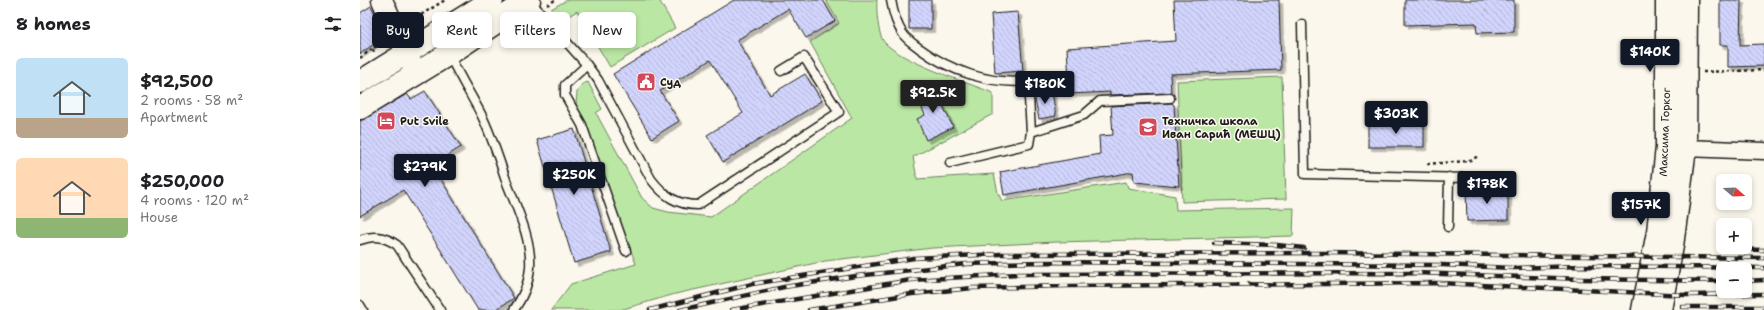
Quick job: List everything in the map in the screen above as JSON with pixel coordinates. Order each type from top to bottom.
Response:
[{"type":"main road","points":[[472,12],[492,0]]},
{"type":"main road","points":[[360,108],[416,74],[529,0]]},
{"type":"main road","name":"Максима Горког","points":[[1643,310],[1658,232],[1667,147],[1667,0]]},
{"type":"main road","name":"Максима Горког","points":[[1660,310],[1672,246],[1685,148],[1686,0]]},
{"type":"main road","points":[[360,82],[432,37]]},
{"type":"street","points":[[382,0],[408,53],[416,74]]},
{"type":"street","points":[[1685,148],[1764,151]]},
{"type":"lane","points":[[529,0],[587,64],[598,80],[651,179],[659,190],[672,200],[686,205],[698,205],[839,112],[804,57],[781,71]]},
{"type":"lane","points":[[890,0],[895,18],[903,35],[928,54],[954,68],[982,78],[1014,83],[1028,82],[1031,132],[1029,144],[950,163]]},
{"type":"lane","points":[[1302,24],[1305,174],[1508,179]]},
{"type":"lane","points":[[445,48],[483,120],[526,235],[530,267],[525,292],[514,310]]},
{"type":"lane","points":[[587,64],[565,85],[565,95],[582,125],[626,251]]},
{"type":"lane","points":[[1031,132],[1084,115],[1100,101],[1170,98]]},
{"type":"lane","points":[[1448,227],[1449,177]]},
{"type":"lane","points":[[360,240],[379,236],[388,239],[397,245],[440,310]]},
{"type":"lane","points":[[360,305],[363,310]]},
{"type":"path","points":[[360,58],[372,49]]},
{"type":"path","points":[[1701,72],[1764,70]]},
{"type":"green space","points":[[567,0],[659,0],[675,28],[610,67],[599,48],[636,48],[636,12],[578,13],[577,11],[570,15],[570,12],[553,12],[551,9]]},
{"type":"green space","points":[[826,0],[877,0],[877,16],[880,34],[884,42],[905,57],[919,64],[993,93],[993,114],[913,157],[917,179],[994,174],[998,193],[1002,201],[1126,182],[1128,188],[1175,196],[1176,210],[1294,208],[1293,236],[1056,242],[932,248],[825,261],[675,294],[620,310],[551,310],[571,284],[636,264],[576,105],[577,92],[582,84],[588,82],[602,109],[596,113],[642,198],[653,208],[668,212],[711,217],[852,118],[810,42],[839,23]]},
{"type":"green space","points":[[1282,77],[1286,199],[1182,202],[1177,81]]},
{"type":"building","name":"Суд","points":[[734,0],[823,0],[835,21],[806,38],[788,9],[737,40],[770,95],[805,74],[822,101],[723,162],[707,135],[743,113],[710,60],[660,91],[679,121],[652,138],[613,74]]},
{"type":"building","points":[[909,0],[931,0],[931,29],[909,29]]},
{"type":"building","points":[[1174,0],[1279,0],[1281,70],[1170,74],[1171,93],[1110,95],[1110,92],[1070,94],[1067,48],[1176,41]]},
{"type":"building","points":[[1405,0],[1514,0],[1514,32],[1477,33],[1476,23],[1405,25]]},
{"type":"building","points":[[1720,0],[1741,0],[1740,45],[1764,44],[1764,66],[1728,67],[1728,45],[1720,45]]},
{"type":"building","points":[[371,6],[374,12],[372,12],[372,45],[360,54],[360,13]]},
{"type":"building","points":[[1018,12],[1023,71],[995,73],[991,14]]},
{"type":"building","points":[[933,85],[953,127],[926,140],[917,119],[925,115],[916,94]]},
{"type":"building","points":[[425,91],[461,147],[445,157],[448,162],[435,170],[514,298],[495,310],[478,310],[403,190],[360,216],[360,121],[407,94],[411,99]]},
{"type":"building","points":[[1052,92],[1056,116],[1039,119],[1034,95]]},
{"type":"building","points":[[1172,103],[1174,105],[1179,186],[1134,182],[1133,172],[1004,195],[1000,172],[1100,154],[1099,136],[1113,135],[1111,106]]},
{"type":"building","points":[[1368,123],[1424,123],[1424,147],[1368,147]]},
{"type":"building","points":[[574,129],[611,252],[574,263],[537,140]]},
{"type":"building","points":[[1466,190],[1508,190],[1508,220],[1467,221]]},
{"type":"railway","points":[[1214,243],[1277,245],[1304,248]]},
{"type":"railway","points":[[1752,250],[1764,250]]},
{"type":"railway","points":[[650,310],[752,284],[914,258],[1001,254],[1322,253],[1764,258]]},
{"type":"railway","points":[[680,310],[784,287],[856,276],[966,264],[1044,262],[1442,265],[1514,268],[1583,266],[1764,268]]},
{"type":"railway","points":[[731,310],[911,280],[1018,274],[1416,273],[1582,279],[1716,281]]},
{"type":"railway","points":[[1752,281],[1764,280]]},
{"type":"railway","points":[[809,310],[912,294],[973,288],[1069,286],[1440,283],[1685,295],[1764,294]]},
{"type":"railway","points":[[1682,307],[1764,307]]},
{"type":"place","name":"Суд","points":[[646,82]]},
{"type":"place","name":"Put Svile","points":[[386,121]]},
{"type":"place","name":"Техничка школа Иван Сарић (МЕШЦ)","points":[[1148,127]]}]
